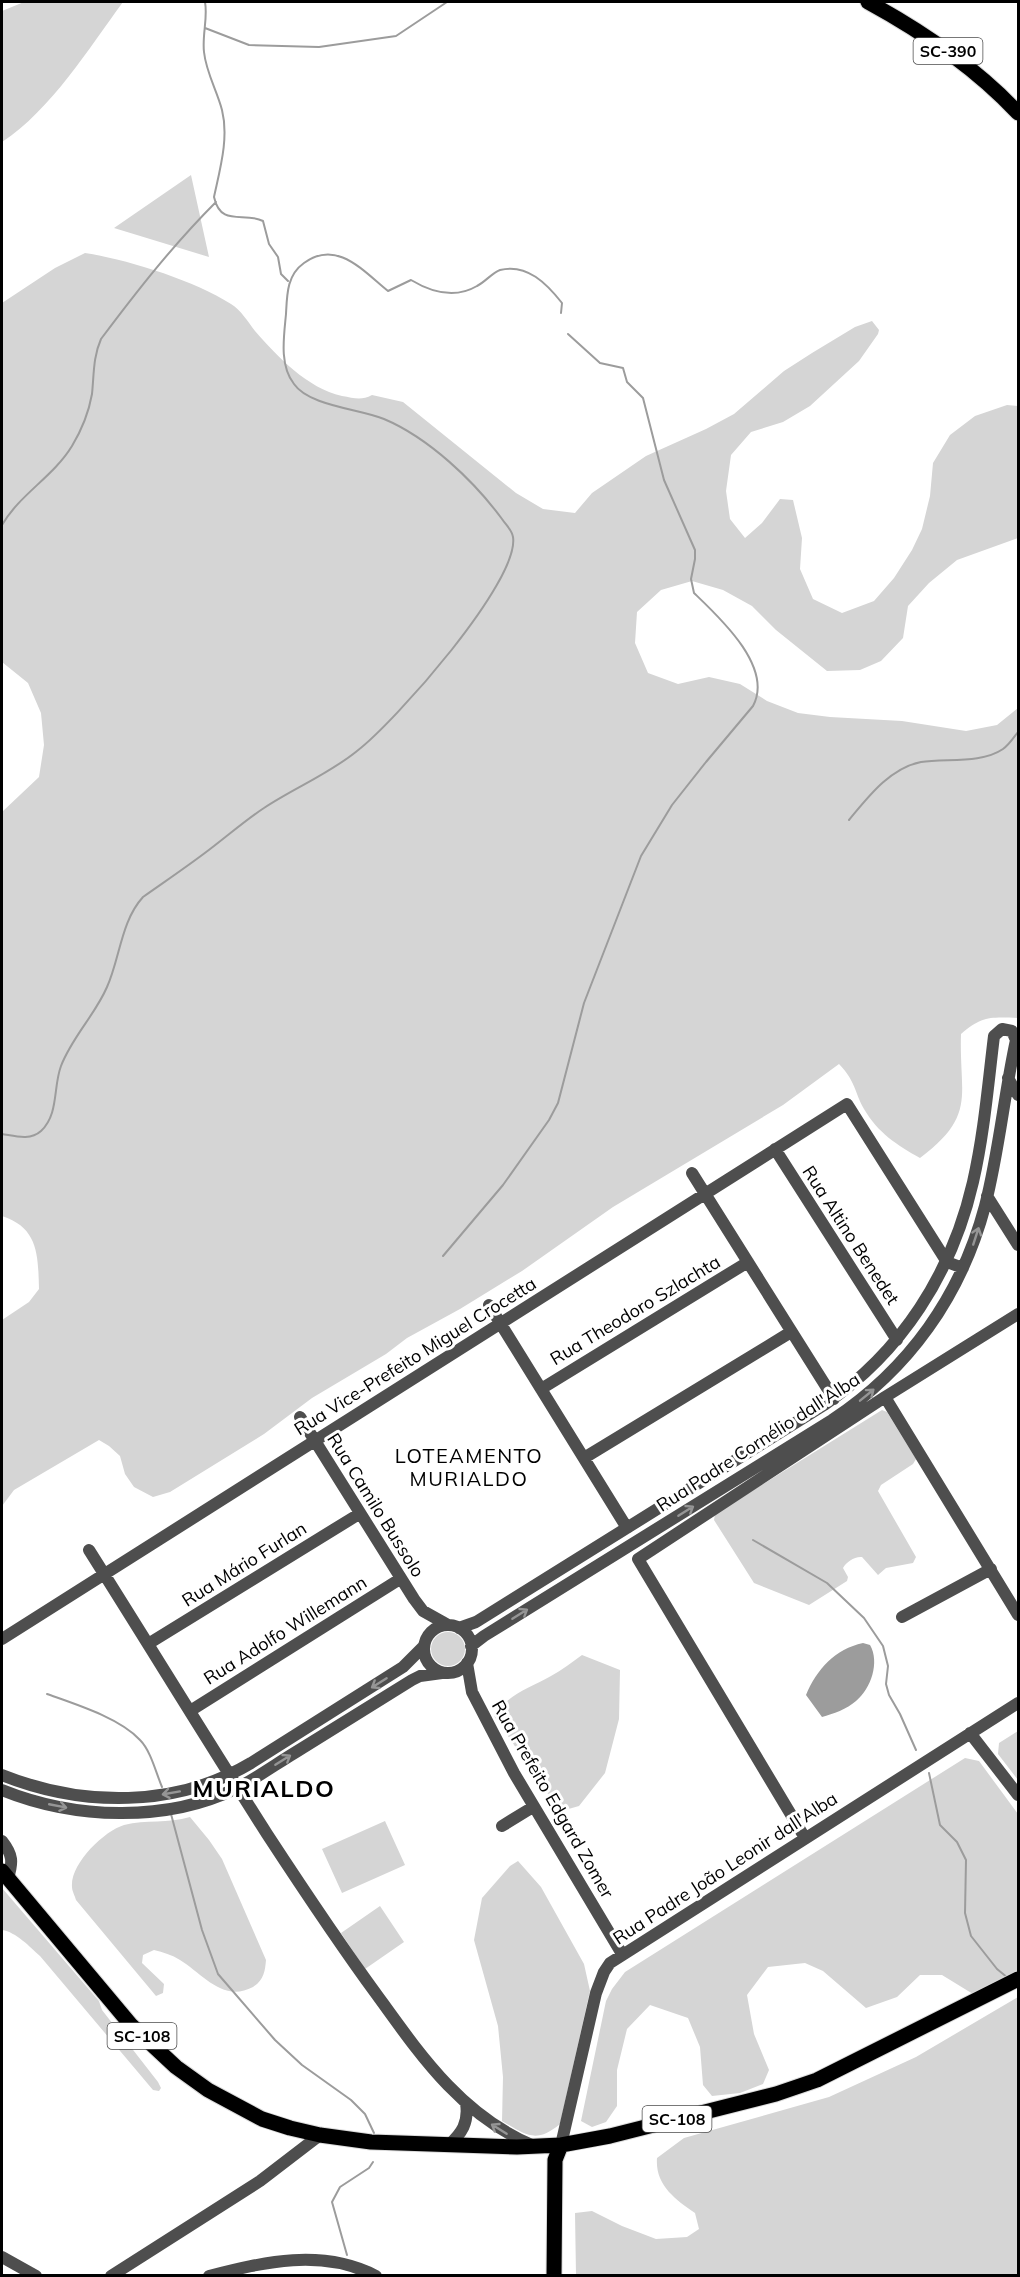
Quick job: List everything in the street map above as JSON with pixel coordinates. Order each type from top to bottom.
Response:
[{"type":"main road","name":"SC-390","points":[[868,2],[892,15],[978,73],[1018,113]]},
{"type":"main road","name":"SC-108","points":[[5,1875],[131,2025],[176,2067],[208,2090],[262,2119],[320,2135],[371,2142],[536,2147],[610,2136],[807,2084],[846,2067],[1018,1979]]},
{"type":"main road","points":[[554,2276],[555,2160],[561,2145]]},
{"type":"main road","points":[[561,2145],[564,2163],[564,2276]]},
{"type":"street","name":"Rua Padre Cornélio dall'Alba","points":[[453,1627],[476,1622],[834,1399],[866,1373],[897,1340],[926,1300],[946,1262],[961,1226],[973,1180],[994,1036],[1005,1029],[1014,1034],[1016,1040],[987,1196],[975,1240],[942,1310],[919,1343],[892,1373],[863,1398],[823,1426],[471,1646]]},
{"type":"street","points":[[1008,1078],[1018,1095]]},
{"type":"street","name":"Rua Vice-Prefeito Miguel Crocetta","points":[[2,1639],[847,1104],[946,1262]]},
{"type":"street","name":"Rua Altino Benedet","points":[[775,1149],[897,1340]]},
{"type":"street","points":[[692,1173],[834,1399]]},
{"type":"street","points":[[987,1196],[1018,1245]]},
{"type":"street","name":"Rua Theodoro Szlachta","points":[[541,1389],[748,1262]]},
{"type":"street","points":[[946,1262],[963,1268]]},
{"type":"street","points":[[489,1305],[627,1528]]},
{"type":"street","points":[[805,1838],[638,1559],[885,1397],[1018,1314]]},
{"type":"street","points":[[584,1458],[791,1332]]},
{"type":"street","points":[[885,1397],[1018,1615]]},
{"type":"street","name":"Rua Camilo Bussolo","points":[[300,1417],[400,1579],[423,1611],[453,1627]]},
{"type":"street","name":"Rua Mário Furlan","points":[[148,1644],[359,1514]]},
{"type":"street","points":[[89,1550],[334,1936],[412,2044],[466,2103],[496,2127],[536,2147]]},
{"type":"street","points":[[902,1617],[991,1569]]},
{"type":"street","name":"Rua Adolfo Willemann","points":[[190,1711],[400,1579]]},
{"type":"street","points":[[423,1611],[428,1663],[445,1673]]},
{"type":"street","points":[[453,1627],[467,1636],[471,1646],[467,1663],[459,1671],[420,1676],[238,1788],[188,1805],[114,1813],[79,1810],[3,1795],[7,1777],[60,1793],[89,1797],[122,1799],[186,1790],[230,1775],[403,1667],[425,1644],[432,1631],[453,1627]]},
{"type":"street","name":"Rua Prefeito Edgard Zomer","points":[[467,1663],[472,1692],[533,1807],[622,1954]]},
{"type":"street","name":"Rua Prefeito Edgard Zomer","points":[[445,1673],[472,1692]]},
{"type":"street","name":"Rua Padre João Leonir dall'Alba","points":[[561,2145],[596,1993],[610,1963],[1018,1702]]},
{"type":"street","points":[[970,1733],[1018,1795]]},
{"type":"street","points":[[502,1826],[533,1807]]},
{"type":"street","points":[[2,1841],[13,1858],[5,1875]]},
{"type":"street","points":[[448,2146],[465,2126],[468,2116],[466,2103]]},
{"type":"street","points":[[111,2276],[260,2181],[320,2135]]},
{"type":"street","points":[[2,2257],[36,2276]]},
{"type":"street","points":[[209,2276],[260,2264],[301,2259],[350,2265],[376,2276]]},
{"type":"shaded area","points":[[24,2],[123,2],[53,96],[20,129],[2,142],[2,11]]},
{"type":"shaded area","points":[[191,175],[209,257],[114,228]]},
{"type":"shaded area","points":[[85,253],[160,272],[216,295],[238,309],[273,351],[305,379],[329,392],[350,398],[372,395],[403,402],[516,493],[543,509],[575,513],[592,493],[646,456],[734,414],[784,371],[855,327],[872,321],[879,330],[878,334],[859,361],[810,406],[783,422],[751,432],[731,455],[726,491],[730,519],[745,538],[762,523],[780,499],[793,500],[802,538],[800,569],[813,599],[842,613],[874,601],[894,578],[912,550],[922,529],[930,496],[933,463],[950,435],[975,416],[1007,405],[1018,406],[1018,538],[957,560],[929,583],[908,606],[903,638],[881,661],[860,670],[827,671],[776,630],[752,606],[723,590],[692,581],[661,590],[637,612],[635,643],[648,673],[678,684],[709,677],[740,684],[767,701],[798,713],[902,721],[966,731],[997,725],[1018,708],[1018,1018],[987,1019],[961,1034],[962,1089],[957,1116],[938,1143],[920,1158],[896,1143],[875,1125],[864,1109],[849,1076],[839,1064],[783,1105],[613,1207],[522,1271],[407,1338],[386,1354],[312,1398],[264,1434],[170,1492],[153,1497],[134,1487],[125,1474],[120,1456],[99,1440],[14,1490],[2,1506],[2,1320],[29,1302],[39,1289],[37,1255],[30,1236],[14,1221],[2,1216],[2,812],[39,777],[44,745],[41,713],[28,683],[2,662],[2,303],[55,268]]},
{"type":"shaded area","points":[[882,1410],[887,1412],[916,1459],[913,1464],[881,1485],[878,1491],[916,1557],[913,1563],[886,1568],[878,1575],[862,1557],[854,1558],[843,1568],[848,1577],[847,1581],[809,1605],[754,1583],[714,1520],[715,1514]]},
{"type":"shaded area","points":[[448,1632],[460,1637],[465,1649],[460,1661],[448,1666],[436,1661],[431,1649],[436,1637]]},
{"type":"shaded area","points":[[863,1643],[870,1645],[874,1659],[872,1675],[866,1690],[848,1706],[822,1717],[806,1695],[810,1686],[821,1669],[836,1655]]},
{"type":"shaded area","points":[[582,1655],[620,1670],[619,1719],[605,1773],[579,1806],[565,1810],[555,1804],[494,1716],[512,1697],[555,1674]]},
{"type":"shaded area","points":[[1018,1731],[1018,1780],[998,1754],[999,1743]]},
{"type":"shaded area","points":[[965,1758],[979,1761],[1018,1814],[1018,1971],[973,1994],[942,1975],[920,1975],[897,1997],[866,2008],[823,1971],[805,1963],[768,1967],[747,1995],[754,2034],[769,2070],[763,2084],[740,2093],[712,2096],[703,2085],[700,2047],[688,2018],[650,2005],[627,2029],[617,2070],[617,2106],[606,2122],[592,2127],[581,2121],[606,2001],[625,1972]]},
{"type":"shaded area","points":[[190,1817],[222,1859],[266,1960],[265,1968],[262,1978],[253,1987],[232,1992],[214,1985],[177,1958],[154,1950],[143,1955],[142,1963],[164,1984],[163,1993],[156,1996],[76,1900],[72,1889],[73,1878],[82,1859],[98,1841],[116,1828],[132,1823]]},
{"type":"shaded area","points":[[385,1821],[405,1865],[342,1893],[322,1849]]},
{"type":"shaded area","points":[[518,1861],[541,1887],[584,1964],[590,1991],[560,2124],[537,2136],[518,2130],[502,2121],[503,2077],[498,2026],[474,1940],[482,1898],[510,1866]]},
{"type":"shaded area","points":[[2,1888],[99,2001],[102,2010],[158,2082],[161,2088],[159,2091],[153,2090],[40,1956],[18,1937],[2,1930]]},
{"type":"shaded area","points":[[380,1906],[404,1942],[365,1969],[341,1933]]},
{"type":"shaded area","points":[[1018,1997],[1018,2275],[576,2275],[575,2213],[592,2211],[656,2239],[687,2237],[699,2229],[695,2213],[668,2190],[657,2168],[657,2158],[684,2138],[829,2097],[916,2057]]},
{"type":"waterway","points":[[205,2],[204,52],[222,110],[225,131],[223,154],[214,197],[217,207],[228,216],[256,218],[263,221],[269,244],[278,257],[281,274],[288,281]]},
{"type":"waterway","points":[[205,28],[249,45],[319,47],[396,36],[447,2]]},
{"type":"waterway","points":[[2,525],[18,504],[56,467],[75,440],[91,400],[95,359],[101,339],[156,269],[216,202]]},
{"type":"waterway","points":[[2,1134],[32,1136],[47,1124],[51,1117],[61,1066],[71,1045],[107,987],[125,928],[143,897],[258,812],[335,767],[375,736],[452,650],[497,585],[510,558],[513,537],[509,528],[478,490],[434,449],[401,427],[384,419],[323,402],[301,391],[294,384],[284,359],[288,292],[294,273],[316,256],[328,254],[349,260],[388,291],[411,280],[435,291],[452,293],[469,290],[500,270],[519,270],[528,272],[550,289],[562,303],[561,313]]},
{"type":"waterway","points":[[443,1256],[503,1185],[549,1120],[558,1103],[584,1003],[641,856],[672,805],[753,706],[758,691],[756,675],[741,644],[717,615],[694,593],[691,579],[695,550],[664,480],[643,398],[627,382],[623,368],[600,363],[568,334]]},
{"type":"waterway","points":[[849,820],[880,785],[899,770],[921,762],[974,759],[994,754],[1005,747],[1018,732]]},
{"type":"waterway","points":[[753,1540],[827,1583],[864,1618],[883,1646],[888,1666],[886,1684],[889,1695],[916,1750]]},
{"type":"waterway","points":[[47,1694],[97,1712],[131,1732],[147,1750],[162,1787]]},
{"type":"waterway","points":[[929,1773],[940,1825],[957,1842],[966,1860],[965,1913],[971,1936],[997,1969],[1008,1978]]},
{"type":"waterway","points":[[171,1814],[202,1930],[218,1974],[275,2040],[302,2065],[351,2100],[365,2114],[374,2133]]},
{"type":"waterway","points":[[347,2255],[332,2202],[340,2187],[369,2168],[373,2162]]},
{"type":"district","name":"LOTEAMENTO MURIALDO","points":[[469,1466]]},
{"type":"district","name":"MURIALDO","points":[[264,1788]]}]
